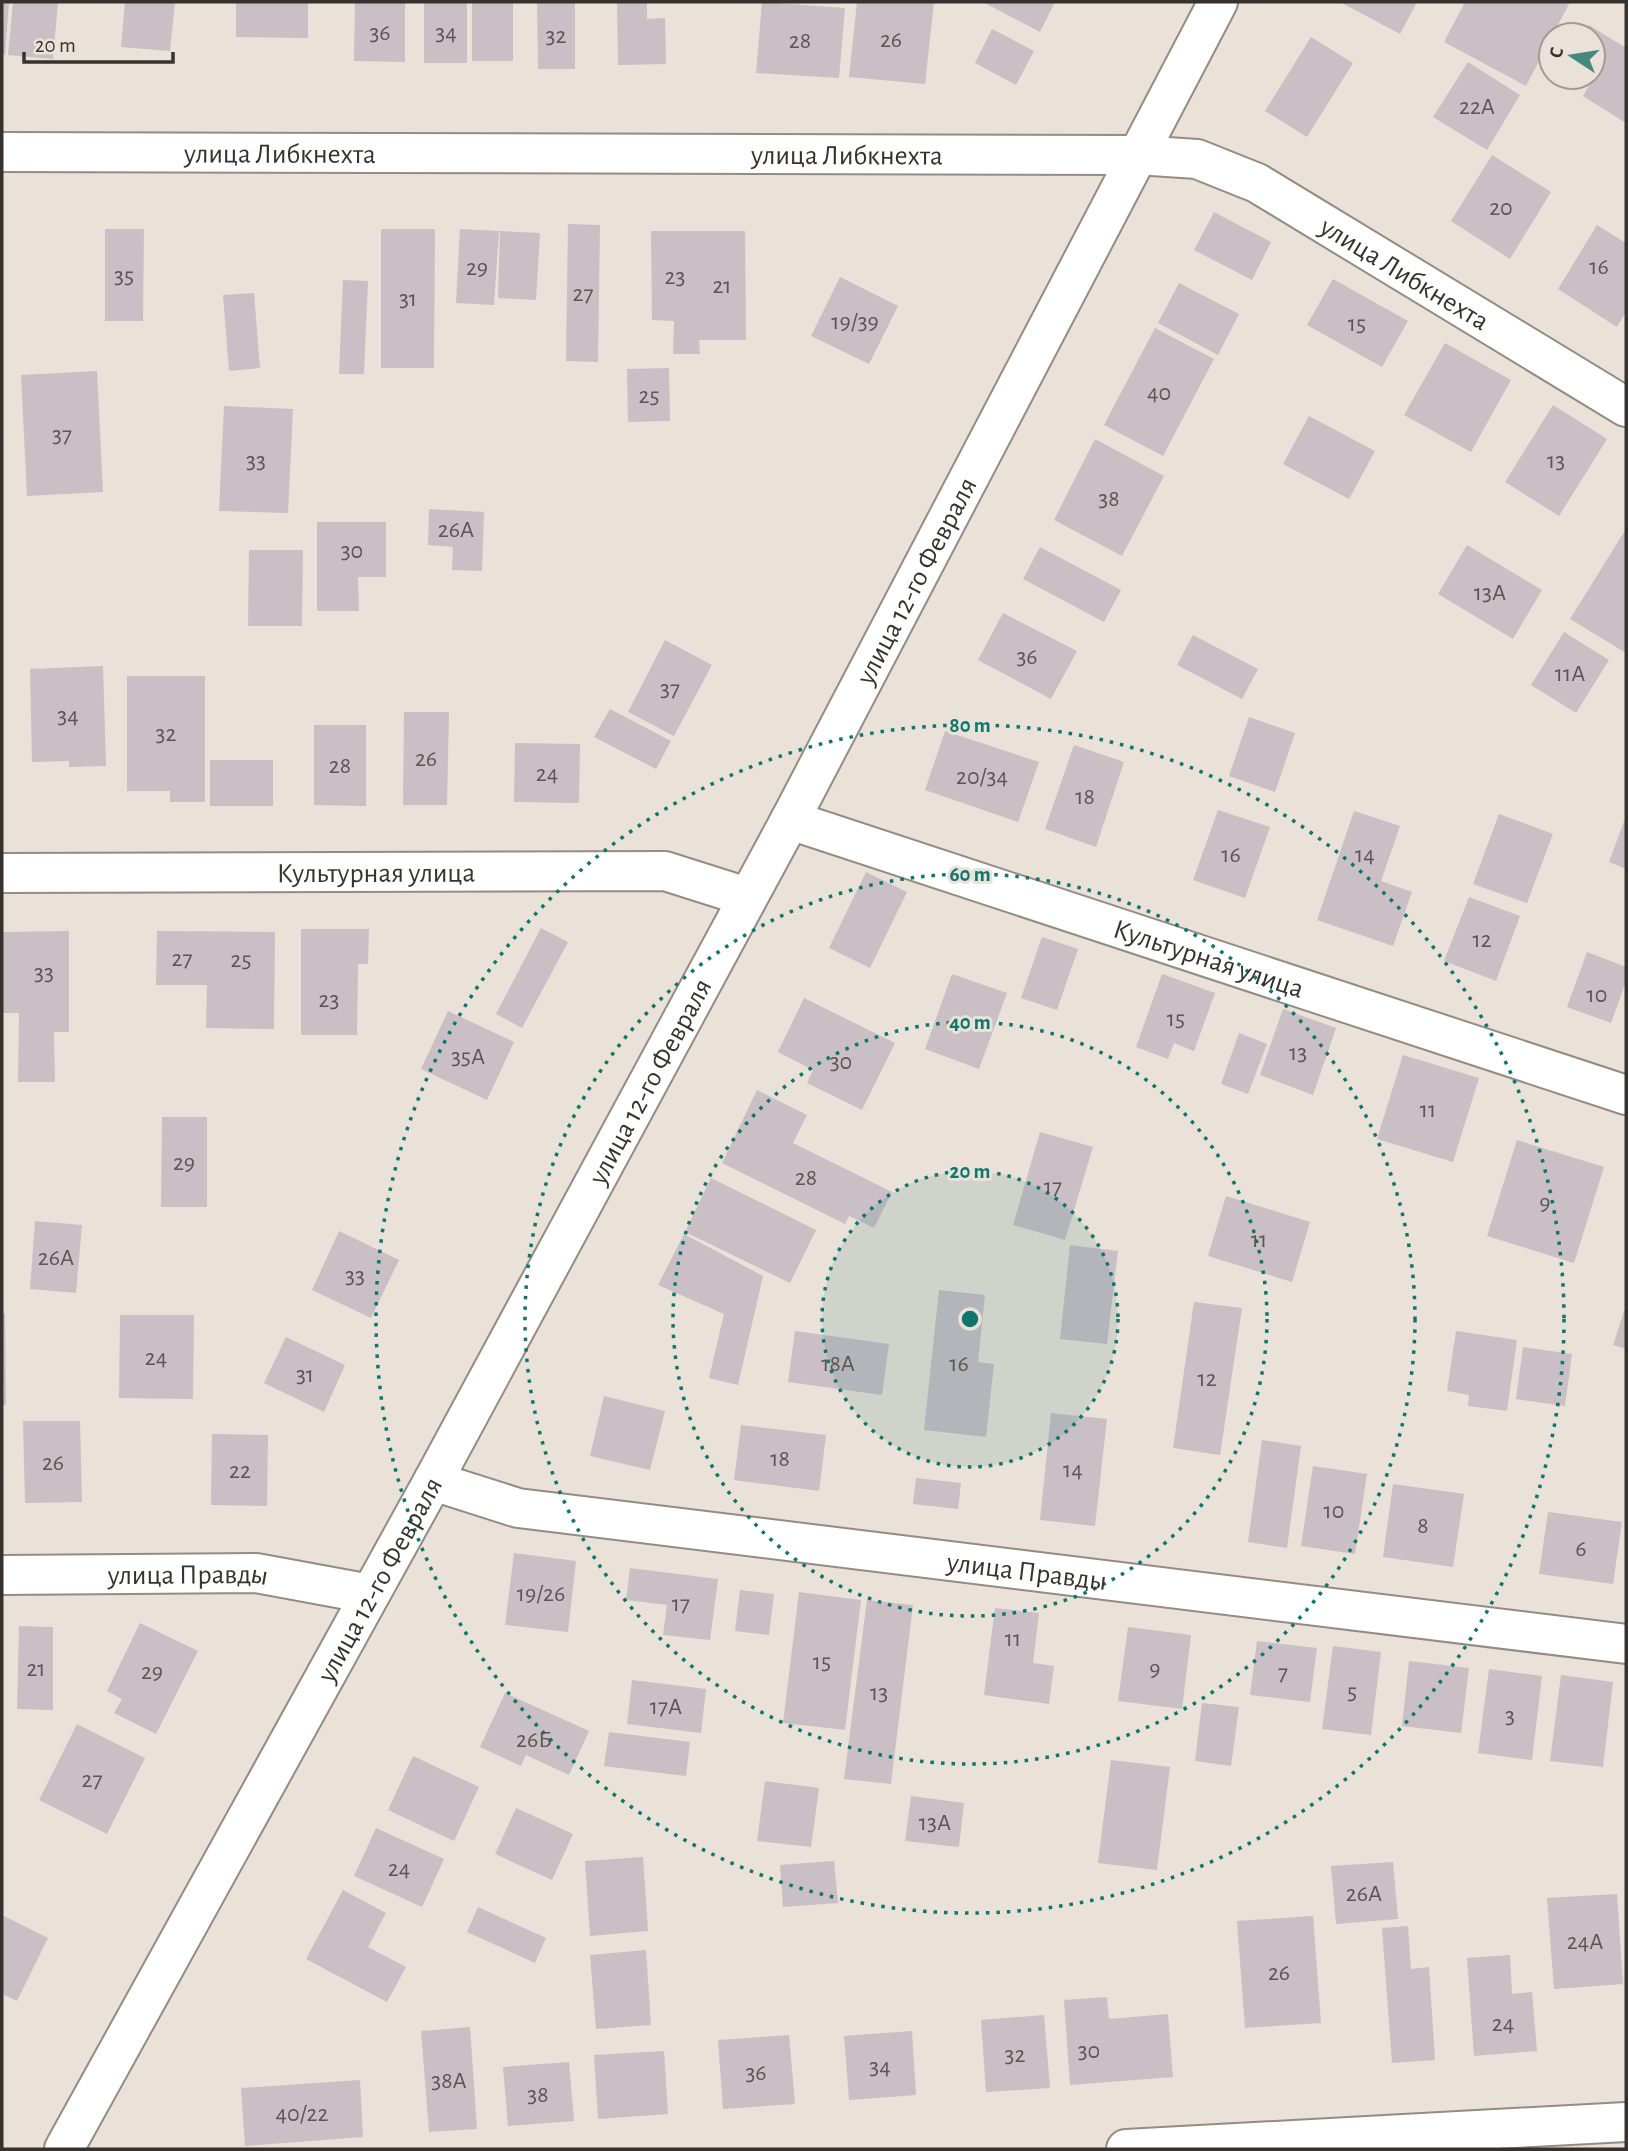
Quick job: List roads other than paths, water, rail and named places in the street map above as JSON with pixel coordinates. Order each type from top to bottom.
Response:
[{"type":"street","name":"улица 12-го Февраля","points":[[64,2149],[433,1480],[790,820],[1218,2]]},
{"type":"street","name":"улица Либкнехта","points":[[2,152],[1137,155],[1197,159],[1257,183],[1626,407]]},
{"type":"street","name":"Культурная улица","points":[[790,820],[1626,1096]]},
{"type":"street","name":"Культурная улица","points":[[2,873],[666,871],[747,897]]},
{"type":"street","name":"улица Правды","points":[[433,1480],[518,1508],[1626,1644]]},
{"type":"street","name":"улица Правды","points":[[2,1575],[256,1573],[370,1594]]},
{"type":"street","points":[[1126,2149],[1626,2122]]}]
